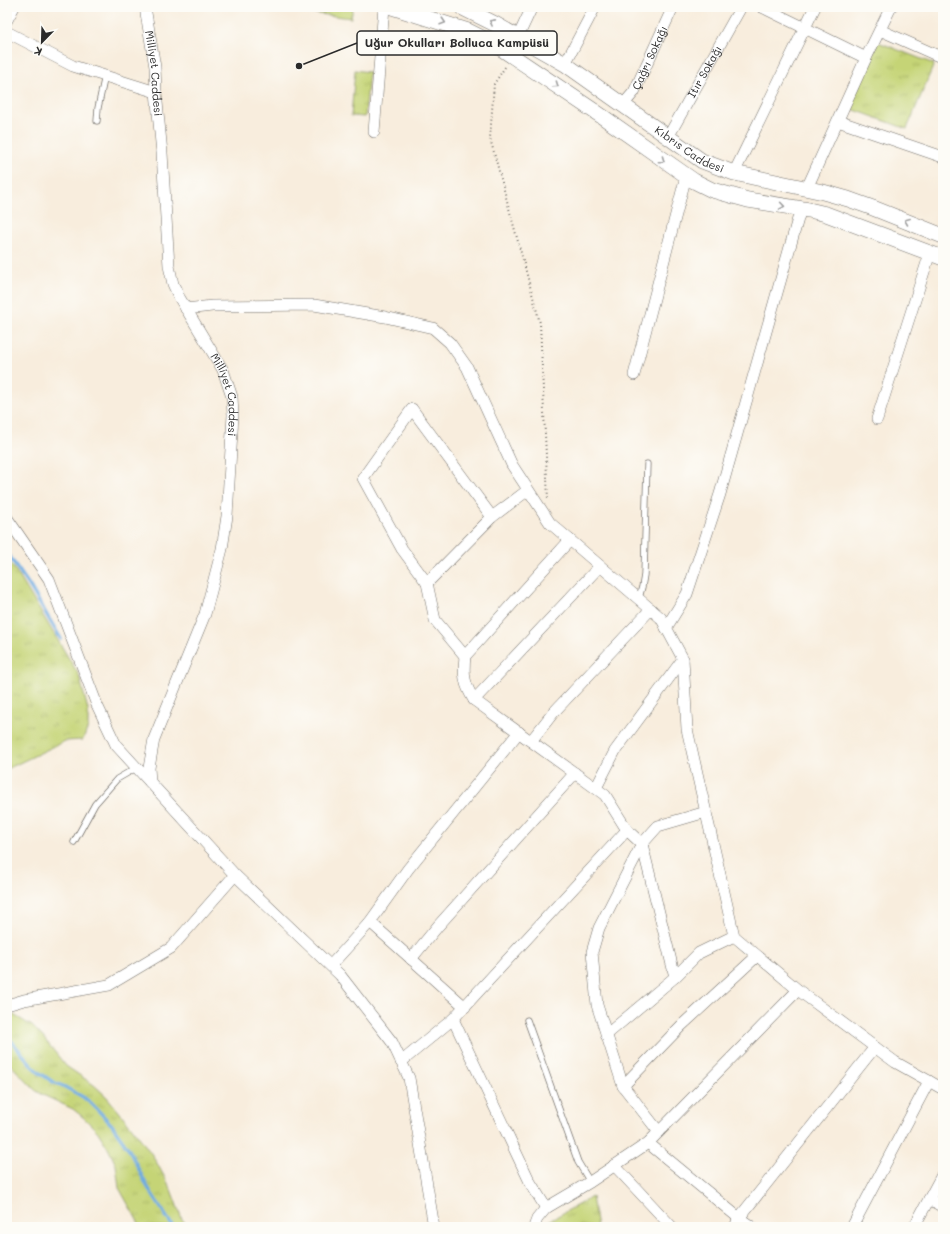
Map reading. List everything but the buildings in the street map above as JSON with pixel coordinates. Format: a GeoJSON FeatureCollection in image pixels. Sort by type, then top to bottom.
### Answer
{"type":"FeatureCollection","features":[{"type":"Feature","properties":{"kind":"main road"},"geometry":{"type":"LineString","coordinates":[[392,7],[468,31],[496,45],[694,182],[712,190],[748,200],[801,208],[826,214],[936,255]]}},
{"type":"Feature","properties":{"kind":"main road","name":"Kıbrıs Caddesi"},"geometry":{"type":"LineString","coordinates":[[461,7],[565,64],[622,106],[702,161],[734,173],[807,188],[848,199],[943,236]]}},
{"type":"Feature","properties":{"kind":"street"},"geometry":{"type":"LineString","coordinates":[[7,20],[14,7]]}},
{"type":"Feature","properties":{"kind":"street","name":"Milliyet Caddesi"},"geometry":{"type":"LineString","coordinates":[[145,7],[155,67],[162,153],[168,266],[173,284],[179,297],[195,326],[223,370],[232,396],[233,415],[227,516],[222,549],[205,614],[154,739],[149,768],[150,782]]}},
{"type":"Feature","properties":{"kind":"street"},"geometry":{"type":"LineString","coordinates":[[374,132],[384,7]]}},
{"type":"Feature","properties":{"kind":"street"},"geometry":{"type":"LineString","coordinates":[[518,37],[532,7]]}},
{"type":"Feature","properties":{"kind":"street"},"geometry":{"type":"LineString","coordinates":[[565,64],[595,7]]}},
{"type":"Feature","properties":{"kind":"street","name":"Çağrı Sokağı"},"geometry":{"type":"LineString","coordinates":[[622,106],[634,92],[673,7]]}},
{"type":"Feature","properties":{"kind":"street","name":"Itır Sokağı"},"geometry":{"type":"LineString","coordinates":[[668,137],[741,7]]}},
{"type":"Feature","properties":{"kind":"street"},"geometry":{"type":"LineString","coordinates":[[762,7],[866,58]]}},
{"type":"Feature","properties":{"kind":"street"},"geometry":{"type":"LineString","coordinates":[[734,173],[815,7]]}},
{"type":"Feature","properties":{"kind":"street"},"geometry":{"type":"LineString","coordinates":[[807,188],[866,58],[891,7]]}},
{"type":"Feature","properties":{"kind":"street"},"geometry":{"type":"LineString","coordinates":[[880,30],[943,58]]}},
{"type":"Feature","properties":{"kind":"street"},"geometry":{"type":"LineString","coordinates":[[7,32],[73,66],[156,92]]}},
{"type":"Feature","properties":{"kind":"street"},"geometry":{"type":"LineString","coordinates":[[838,121],[943,157]]}},
{"type":"Feature","properties":{"kind":"street"},"geometry":{"type":"LineString","coordinates":[[634,374],[686,176]]}},
{"type":"Feature","properties":{"kind":"street"},"geometry":{"type":"LineString","coordinates":[[666,628],[687,594],[720,494],[801,208]]}},
{"type":"Feature","properties":{"kind":"street"},"geometry":{"type":"LineString","coordinates":[[877,420],[936,255]]}},
{"type":"Feature","properties":{"kind":"street"},"geometry":{"type":"LineString","coordinates":[[186,309],[212,306],[314,305],[385,317],[433,328],[450,343],[467,367],[512,465],[550,523],[661,618],[683,659],[687,729],[734,936],[798,990],[895,1062],[943,1089]]}},
{"type":"Feature","properties":{"kind":"street"},"geometry":{"type":"LineString","coordinates":[[465,656],[435,620],[427,583],[402,549],[363,478],[412,409],[492,517]]}},
{"type":"Feature","properties":{"kind":"street"},"geometry":{"type":"LineString","coordinates":[[427,583],[492,517],[528,490]]}},
{"type":"Feature","properties":{"kind":"street"},"geometry":{"type":"LineString","coordinates":[[7,518],[49,579],[97,705],[116,745],[235,875],[340,974],[392,1042],[409,1078],[434,1227]]}},
{"type":"Feature","properties":{"kind":"street"},"geometry":{"type":"LineString","coordinates":[[570,540],[465,656],[464,669],[466,688],[474,700],[605,794],[628,830],[642,844],[676,977]]}},
{"type":"Feature","properties":{"kind":"street"},"geometry":{"type":"LineString","coordinates":[[474,700],[600,566]]}},
{"type":"Feature","properties":{"kind":"street"},"geometry":{"type":"LineString","coordinates":[[531,741],[553,713],[651,609]]}},
{"type":"Feature","properties":{"kind":"street"},"geometry":{"type":"LineString","coordinates":[[596,788],[615,751],[683,659]]}},
{"type":"Feature","properties":{"kind":"street"},"geometry":{"type":"LineString","coordinates":[[331,965],[370,922],[408,869],[519,732]]}},
{"type":"Feature","properties":{"kind":"street"},"geometry":{"type":"LineString","coordinates":[[411,959],[438,926],[575,773]]}},
{"type":"Feature","properties":{"kind":"street"},"geometry":{"type":"LineString","coordinates":[[659,1132],[623,1086],[597,1005],[592,952],[599,928],[642,844],[658,826],[706,812]]}},
{"type":"Feature","properties":{"kind":"street"},"geometry":{"type":"LineString","coordinates":[[401,1062],[453,1019],[465,1007],[628,830]]}},
{"type":"Feature","properties":{"kind":"street"},"geometry":{"type":"LineString","coordinates":[[7,1004],[109,985],[171,948],[235,875]]}},
{"type":"Feature","properties":{"kind":"street"},"geometry":{"type":"LineString","coordinates":[[370,922],[465,1007]]}},
{"type":"Feature","properties":{"kind":"street"},"geometry":{"type":"LineString","coordinates":[[606,1035],[676,977],[699,954],[734,936]]}},
{"type":"Feature","properties":{"kind":"street"},"geometry":{"type":"LineString","coordinates":[[623,1086],[681,1026],[757,956]]}},
{"type":"Feature","properties":{"kind":"street"},"geometry":{"type":"LineString","coordinates":[[534,1227],[537,1219],[546,1208],[590,1182],[648,1143],[798,990]]}},
{"type":"Feature","properties":{"kind":"street"},"geometry":{"type":"LineString","coordinates":[[453,1019],[530,1182],[546,1208]]}},
{"type":"Feature","properties":{"kind":"street"},"geometry":{"type":"LineString","coordinates":[[737,1223],[875,1047]]}},
{"type":"Feature","properties":{"kind":"street"},"geometry":{"type":"LineString","coordinates":[[852,1227],[929,1082]]}},
{"type":"Feature","properties":{"kind":"street"},"geometry":{"type":"LineString","coordinates":[[648,1143],[737,1223],[752,1227]]}},
{"type":"Feature","properties":{"kind":"street"},"geometry":{"type":"LineString","coordinates":[[614,1165],[672,1227]]}},
{"type":"Feature","properties":{"kind":"street"},"geometry":{"type":"LineString","coordinates":[[914,1227],[943,1173]]}},
{"type":"Feature","properties":{"kind":"street"},"geometry":{"type":"LineString","coordinates":[[929,1199],[943,1207]]}},
{"type":"Feature","properties":{"kind":"lane"},"geometry":{"type":"LineString","coordinates":[[97,121],[98,108],[105,75]]}},
{"type":"Feature","properties":{"kind":"lane"},"geometry":{"type":"LineString","coordinates":[[639,598],[644,575],[647,464]]}},
{"type":"Feature","properties":{"kind":"lane"},"geometry":{"type":"LineString","coordinates":[[74,842],[95,804],[117,779],[136,768]]}},
{"type":"Feature","properties":{"kind":"lane"},"geometry":{"type":"LineString","coordinates":[[527,1020],[578,1162],[590,1182]]}},
{"type":"Feature","properties":{"kind":"path"},"geometry":{"type":"LineString","coordinates":[[513,56],[494,84],[490,138],[540,323],[548,500]]}},
{"type":"Feature","properties":{"kind":"green space"},"geometry":{"type":"Polygon","coordinates":[[[305,7],[353,8],[351,18],[304,12],[305,7]]]}},
{"type":"Feature","properties":{"kind":"green space"},"geometry":{"type":"Polygon","coordinates":[[[878,42],[934,64],[907,129],[849,108],[878,42]]]}},
{"type":"Feature","properties":{"kind":"green space"},"geometry":{"type":"Polygon","coordinates":[[[355,70],[369,72],[365,117],[351,116],[355,70]]]}},
{"type":"Feature","properties":{"kind":"green space"},"geometry":{"type":"Polygon","coordinates":[[[7,559],[16,571],[79,675],[88,710],[88,727],[83,740],[65,741],[7,769],[7,559]]]}},
{"type":"Feature","properties":{"kind":"green space"},"geometry":{"type":"Polygon","coordinates":[[[7,1011],[32,1026],[66,1066],[94,1085],[107,1097],[153,1156],[170,1187],[182,1219],[188,1227],[141,1227],[119,1188],[116,1165],[98,1132],[73,1109],[35,1090],[7,1061],[7,1011]]]}},
{"type":"Feature","properties":{"kind":"green space"},"geometry":{"type":"Polygon","coordinates":[[[592,1197],[597,1227],[545,1227],[545,1223],[592,1197]]]}},
{"type":"Feature","properties":{"kind":"waterway"},"geometry":{"type":"LineString","coordinates":[[7,553],[29,585],[61,639]]}},
{"type":"Feature","properties":{"kind":"waterway"},"geometry":{"type":"LineString","coordinates":[[7,1036],[37,1071],[53,1082],[83,1097],[92,1104],[112,1125],[128,1148],[147,1186],[173,1227]]}},
{"type":"Feature","properties":{"kind":"place","name":"Uğur Okulları Bolluca Kampüsü"},"geometry":{"type":"Point","coordinates":[299,66]}}]}
